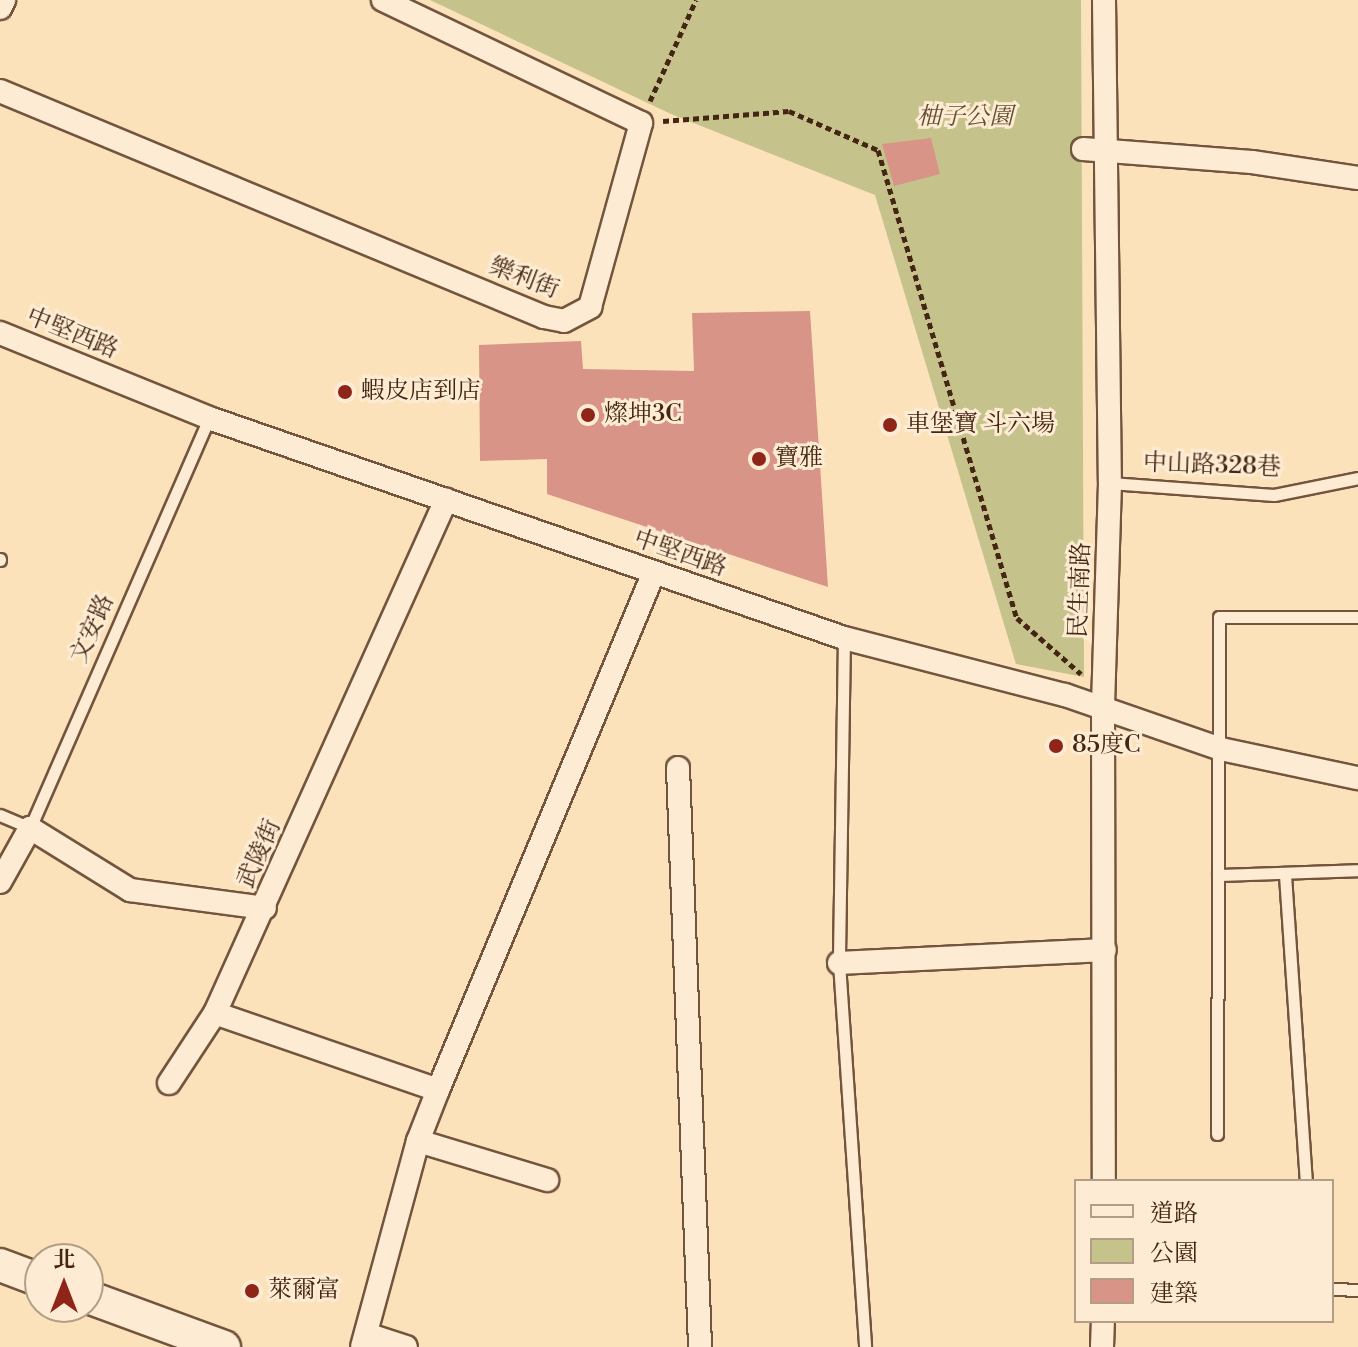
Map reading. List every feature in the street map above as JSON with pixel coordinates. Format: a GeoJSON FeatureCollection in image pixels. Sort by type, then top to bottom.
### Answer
{"type":"FeatureCollection","features":[{"type":"Feature","properties":{"kind":"main road"},"geometry":{"type":"LineString","coordinates":[[0,1265],[24,1274]]}},
{"type":"Feature","properties":{"kind":"main road"},"geometry":{"type":"LineString","coordinates":[[104,1303],[224,1347]]}},
{"type":"Feature","properties":{"kind":"street"},"geometry":{"type":"LineString","coordinates":[[0,8],[4,0]]}},
{"type":"Feature","properties":{"kind":"street","name":"民生南路"},"geometry":{"type":"LineString","coordinates":[[1104,0],[1094,150],[1110,483],[1103,710],[1104,1179]]}},
{"type":"Feature","properties":{"kind":"street"},"geometry":{"type":"LineString","coordinates":[[394,2],[641,123]]}},
{"type":"Feature","properties":{"kind":"street","name":"樂利街"},"geometry":{"type":"LineString","coordinates":[[0,91],[502,301],[564,321],[590,307],[641,123]]}},
{"type":"Feature","properties":{"kind":"street"},"geometry":{"type":"LineString","coordinates":[[1094,150],[1252,162],[1358,178]]}},
{"type":"Feature","properties":{"kind":"street","name":"中堅西路"},"geometry":{"type":"LineString","coordinates":[[0,333],[209,418],[844,638],[1103,710],[1221,749],[1358,778]]}},
{"type":"Feature","properties":{"kind":"street","name":"武陵街"},"geometry":{"type":"LineString","coordinates":[[169,1083],[215,1013],[265,908],[446,500]]}},
{"type":"Feature","properties":{"kind":"street"},"geometry":{"type":"LineString","coordinates":[[406,1347],[364,1341],[418,1141],[654,572]]}},
{"type":"Feature","properties":{"kind":"street"},"geometry":{"type":"LineString","coordinates":[[678,768],[700,1347]]}},
{"type":"Feature","properties":{"kind":"street"},"geometry":{"type":"LineString","coordinates":[[0,882],[30,828],[130,890],[265,908]]}},
{"type":"Feature","properties":{"kind":"street"},"geometry":{"type":"LineString","coordinates":[[839,963],[1105,950]]}},
{"type":"Feature","properties":{"kind":"street"},"geometry":{"type":"LineString","coordinates":[[215,1013],[438,1090]]}},
{"type":"Feature","properties":{"kind":"street"},"geometry":{"type":"LineString","coordinates":[[418,1141],[547,1180]]}},
{"type":"Feature","properties":{"kind":"street"},"geometry":{"type":"LineString","coordinates":[[1102,1347],[1103,1323]]}},
{"type":"Feature","properties":{"kind":"lane","name":"文安路"},"geometry":{"type":"LineString","coordinates":[[30,828],[209,418]]}},
{"type":"Feature","properties":{"kind":"lane","name":"中山路328巷"},"geometry":{"type":"LineString","coordinates":[[1110,483],[1274,495],[1358,478]]}},
{"type":"Feature","properties":{"kind":"lane"},"geometry":{"type":"LineString","coordinates":[[1217,1134],[1221,749],[1219,617],[1358,617]]}},
{"type":"Feature","properties":{"kind":"lane"},"geometry":{"type":"LineString","coordinates":[[844,638],[839,963],[865,1347]]}},
{"type":"Feature","properties":{"kind":"lane"},"geometry":{"type":"LineString","coordinates":[[0,815],[30,828]]}},
{"type":"Feature","properties":{"kind":"lane"},"geometry":{"type":"LineString","coordinates":[[1218,875],[1358,870]]}},
{"type":"Feature","properties":{"kind":"lane"},"geometry":{"type":"LineString","coordinates":[[1285,875],[1306,1179]]}},
{"type":"Feature","properties":{"kind":"lane"},"geometry":{"type":"LineString","coordinates":[[1334,1289],[1358,1290]]}},
{"type":"Feature","properties":{"kind":"path"},"geometry":{"type":"LineString","coordinates":[[696,0],[641,123],[789,111],[878,150],[1017,618],[1084,677],[1084,661]]}},
{"type":"Feature","properties":{"kind":"green space","name":"柚子公園"},"geometry":{"type":"Polygon","coordinates":[[[430,0],[1081,0],[1084,677],[1016,664],[875,195],[671,114],[430,0]]]}},
{"type":"Feature","properties":{"kind":"building"},"geometry":{"type":"Polygon","coordinates":[[[931,138],[940,174],[894,186],[882,144],[931,138]]]}},
{"type":"Feature","properties":{"kind":"building"},"geometry":{"type":"Polygon","coordinates":[[[810,311],[828,587],[547,494],[547,459],[480,461],[479,345],[581,341],[583,369],[694,371],[692,313],[810,311]]]}},
{"type":"Feature","properties":{"kind":"place","name":"蝦皮店到店"},"geometry":{"type":"Point","coordinates":[345,392]}},
{"type":"Feature","properties":{"kind":"place","name":"燦坤3C"},"geometry":{"type":"Point","coordinates":[588,415]}},
{"type":"Feature","properties":{"kind":"place","name":"車堡寶 斗六場"},"geometry":{"type":"Point","coordinates":[890,425]}},
{"type":"Feature","properties":{"kind":"place","name":"寶雅"},"geometry":{"type":"Point","coordinates":[759,459]}},
{"type":"Feature","properties":{"kind":"place","name":"85度C"},"geometry":{"type":"Point","coordinates":[1056,746]}},
{"type":"Feature","properties":{"kind":"place","name":"萊爾富"},"geometry":{"type":"Point","coordinates":[252,1291]}}]}
